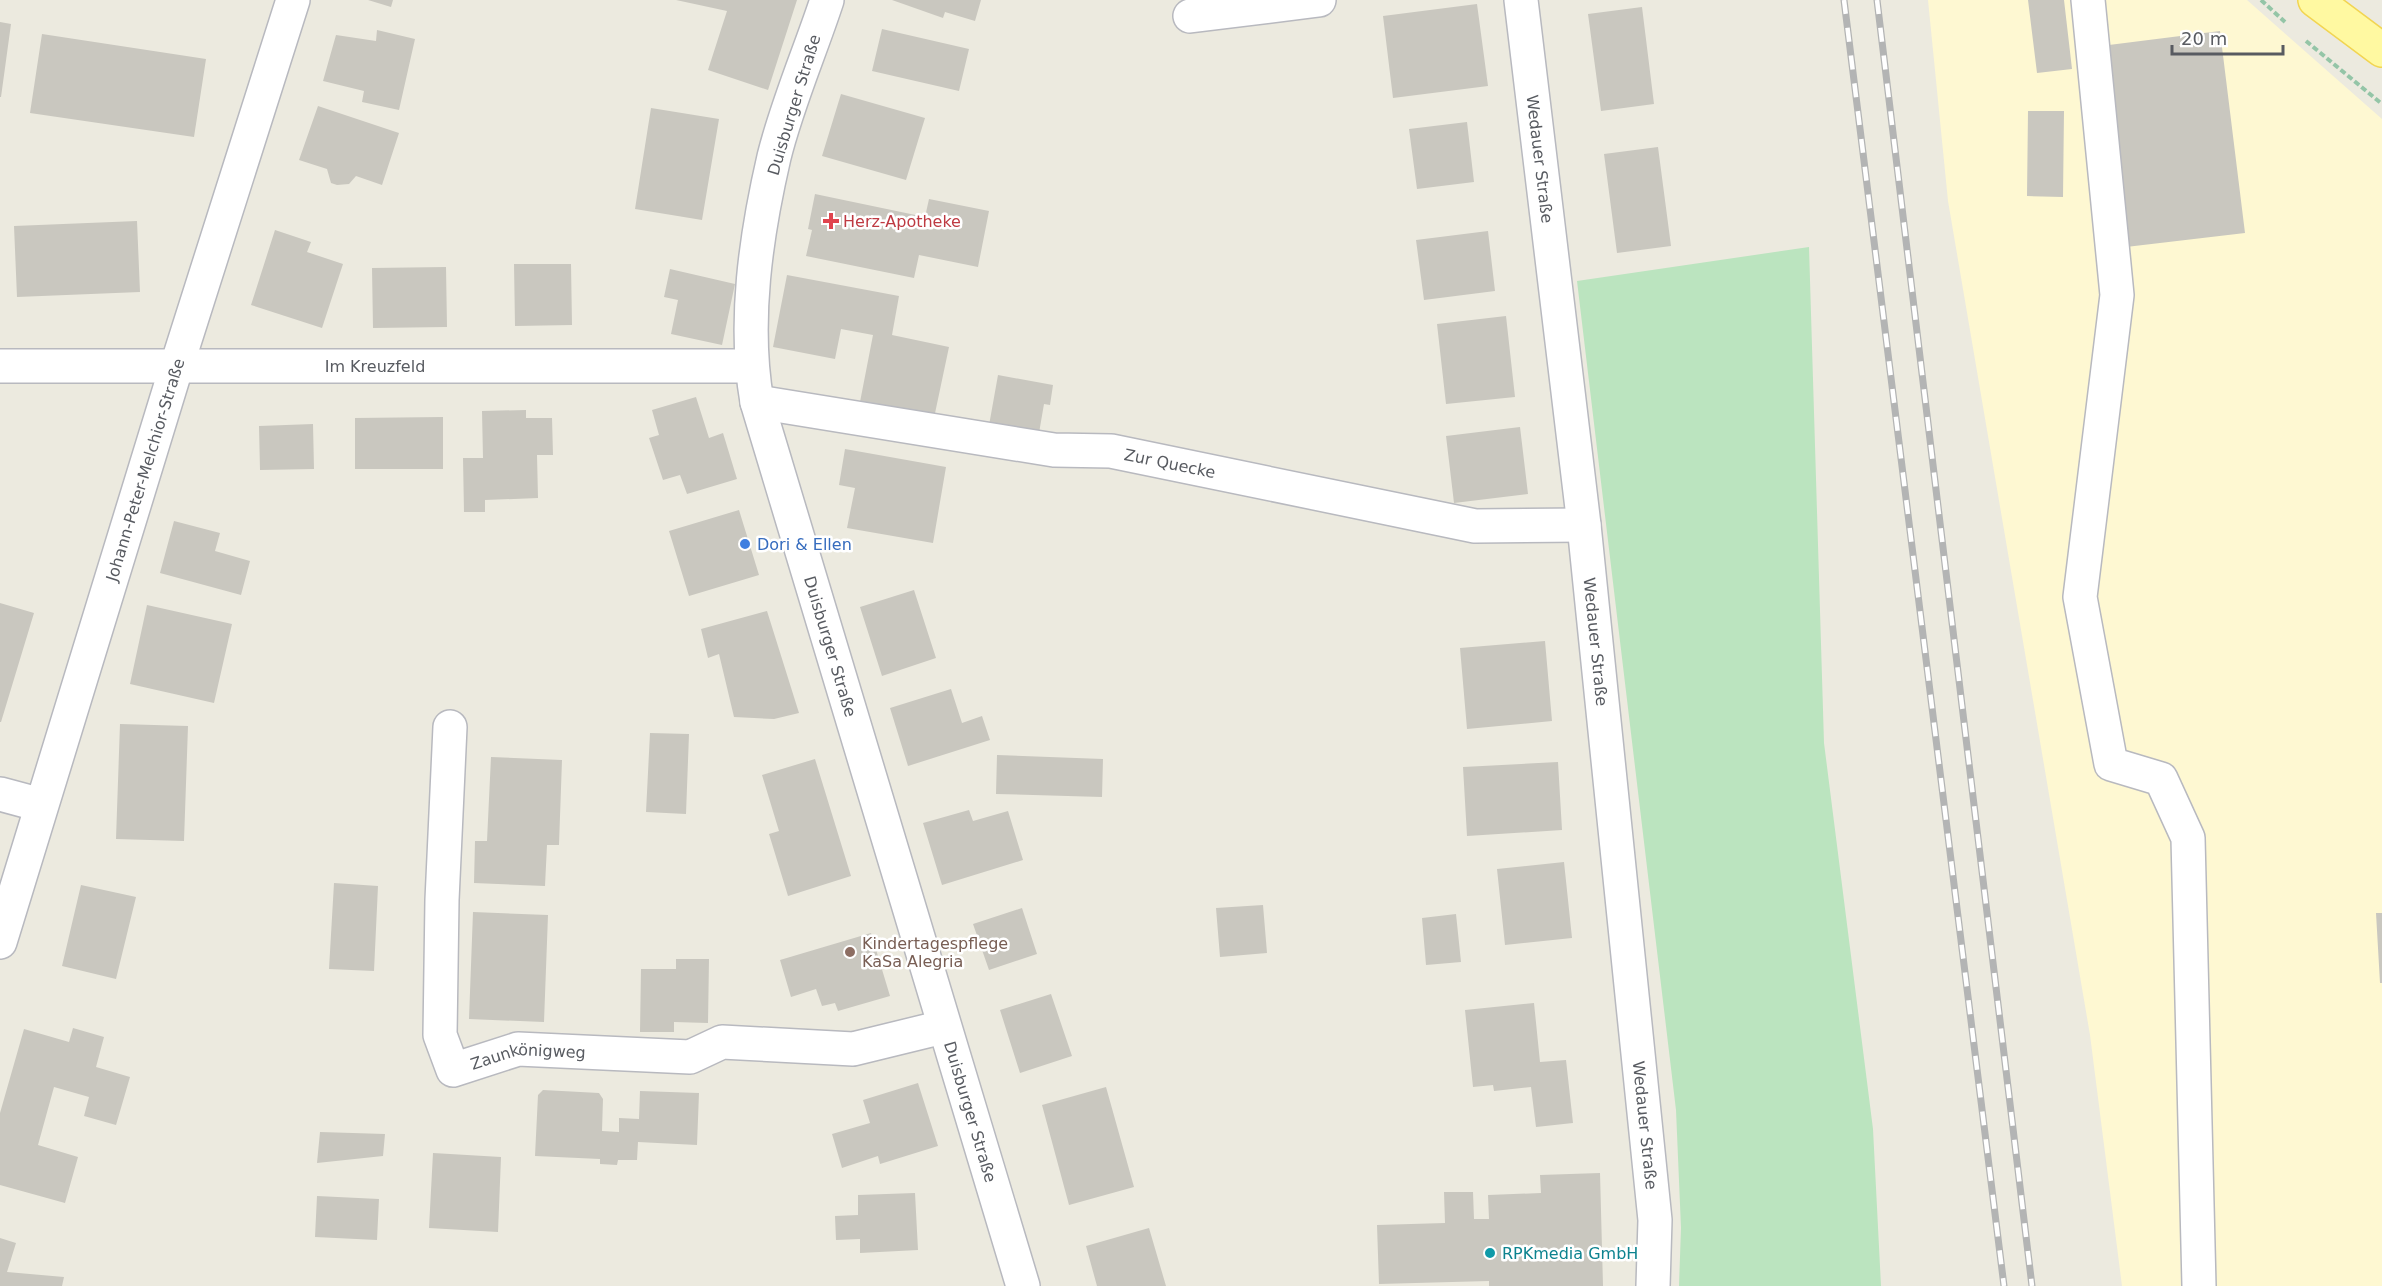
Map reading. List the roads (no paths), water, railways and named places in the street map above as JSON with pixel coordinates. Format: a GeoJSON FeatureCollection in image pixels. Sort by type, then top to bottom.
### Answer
{"type":"FeatureCollection","features":[{"type":"Feature","properties":{"kind":"main road"},"geometry":{"type":"LineString","coordinates":[[2315,0],[2382,50]]}},
{"type":"Feature","properties":{"kind":"street","name":"Johann-Peter-Melchior-Straße"},"geometry":{"type":"LineString","coordinates":[[0,942],[40,805],[293,0]]}},
{"type":"Feature","properties":{"kind":"street","name":"Duisburger Straße"},"geometry":{"type":"LineString","coordinates":[[827,0],[775,155],[756,255],[750,366],[757,402],[943,1027],[1023,1286]]}},
{"type":"Feature","properties":{"kind":"street"},"geometry":{"type":"LineString","coordinates":[[1190,16],[1319,0]]}},
{"type":"Feature","properties":{"kind":"street","name":"Wedauer Straße"},"geometry":{"type":"LineString","coordinates":[[1521,0],[1584,525],[1655,1220],[1653,1286]]}},
{"type":"Feature","properties":{"kind":"street"},"geometry":{"type":"LineString","coordinates":[[2088,0],[2117,295],[2080,597],[2111,764],[2161,779],[2188,838],[2199,1286]]}},
{"type":"Feature","properties":{"kind":"street","name":"Im Kreuzfeld"},"geometry":{"type":"LineString","coordinates":[[0,366],[750,366]]}},
{"type":"Feature","properties":{"kind":"street","name":"Zur Quecke"},"geometry":{"type":"LineString","coordinates":[[757,402],[1054,450],[1111,451],[1475,526],[1584,525]]}},
{"type":"Feature","properties":{"kind":"street","name":"Zaunkönigweg"},"geometry":{"type":"LineString","coordinates":[[450,727],[442,900],[440,1035],[453,1070],[518,1049],[690,1057],[722,1042],[853,1049],[943,1027]]}},
{"type":"Feature","properties":{"kind":"street"},"geometry":{"type":"LineString","coordinates":[[0,794],[40,805]]}},
{"type":"Feature","properties":{"kind":"railway"},"geometry":{"type":"LineString","coordinates":[[1844,0],[2004,1286]]}},
{"type":"Feature","properties":{"kind":"railway"},"geometry":{"type":"LineString","coordinates":[[1877,0],[2032,1286]]}},
{"type":"Feature","properties":{"kind":"place","name":"Herz-Apotheke"},"geometry":{"type":"Point","coordinates":[831,221]}},
{"type":"Feature","properties":{"kind":"place","name":"Dori & Ellen"},"geometry":{"type":"Point","coordinates":[745,544]}},
{"type":"Feature","properties":{"kind":"place","name":"Kindertagespflege KaSa Alegria"},"geometry":{"type":"Point","coordinates":[850,952]}},
{"type":"Feature","properties":{"kind":"place","name":"RPKmedia GmbH"},"geometry":{"type":"Point","coordinates":[1490,1253]}}]}
